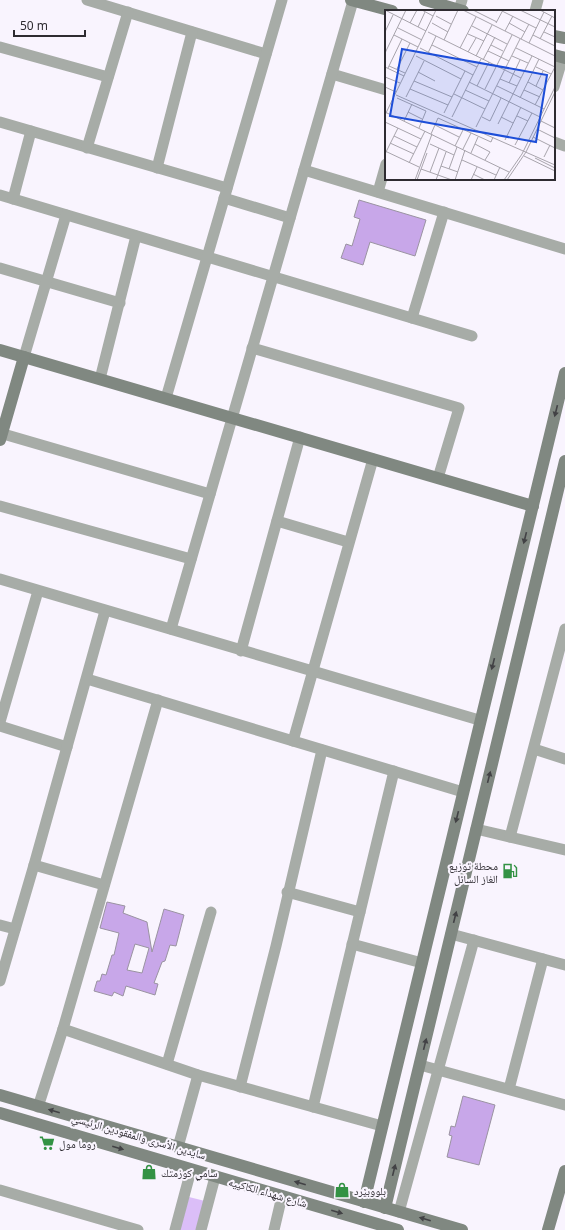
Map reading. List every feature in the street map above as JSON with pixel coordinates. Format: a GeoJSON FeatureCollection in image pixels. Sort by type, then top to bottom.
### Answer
{"type":"FeatureCollection","features":[{"type":"Feature","properties":{"kind":"main road"},"geometry":{"type":"LineString","coordinates":[[352,0],[388,10]]}},
{"type":"Feature","properties":{"kind":"main road"},"geometry":{"type":"LineString","coordinates":[[425,0],[461,7]]}},
{"type":"Feature","properties":{"kind":"main road"},"geometry":{"type":"LineString","coordinates":[[555,36],[565,38]]}},
{"type":"Feature","properties":{"kind":"main road"},"geometry":{"type":"LineString","coordinates":[[0,350],[533,506]]}},
{"type":"Feature","properties":{"kind":"main road"},"geometry":{"type":"LineString","coordinates":[[1,436],[24,357]]}},
{"type":"Feature","properties":{"kind":"main road"},"geometry":{"type":"LineString","coordinates":[[364,1202],[479,720],[565,373]]}},
{"type":"Feature","properties":{"kind":"main road"},"geometry":{"type":"LineString","coordinates":[[385,1208],[565,461]]}},
{"type":"Feature","properties":{"kind":"main road"},"geometry":{"type":"LineString","coordinates":[[518,567],[538,573]]}},
{"type":"Feature","properties":{"kind":"main road","name":"سايدين الأسرى والمفقودين الرئيسي"},"geometry":{"type":"LineString","coordinates":[[0,1095],[462,1230]]}},
{"type":"Feature","properties":{"kind":"main road","name":"شارع شهداء الكاكييه"},"geometry":{"type":"LineString","coordinates":[[0,1113],[282,1196],[359,1225],[398,1230]]}},
{"type":"Feature","properties":{"kind":"main road"},"geometry":{"type":"LineString","coordinates":[[548,1230],[565,1171]]}},
{"type":"Feature","properties":{"kind":"street"},"geometry":{"type":"LineString","coordinates":[[87,0],[266,54]]}},
{"type":"Feature","properties":{"kind":"street"},"geometry":{"type":"LineString","coordinates":[[166,398],[282,0]]}},
{"type":"Feature","properties":{"kind":"street"},"geometry":{"type":"LineString","coordinates":[[171,629],[332,74],[352,0]]}},
{"type":"Feature","properties":{"kind":"street"},"geometry":{"type":"LineString","coordinates":[[535,10],[538,0]]}},
{"type":"Feature","properties":{"kind":"street"},"geometry":{"type":"LineString","coordinates":[[88,148],[128,12]]}},
{"type":"Feature","properties":{"kind":"street"},"geometry":{"type":"LineString","coordinates":[[157,168],[192,32]]}},
{"type":"Feature","properties":{"kind":"street"},"geometry":{"type":"LineString","coordinates":[[0,47],[108,77]]}},
{"type":"Feature","properties":{"kind":"street"},"geometry":{"type":"LineString","coordinates":[[555,83],[561,57]]}},
{"type":"Feature","properties":{"kind":"street"},"geometry":{"type":"LineString","coordinates":[[332,74],[385,90]]}},
{"type":"Feature","properties":{"kind":"street"},"geometry":{"type":"LineString","coordinates":[[0,122],[157,168],[290,218]]}},
{"type":"Feature","properties":{"kind":"street"},"geometry":{"type":"LineString","coordinates":[[13,199],[31,131]]}},
{"type":"Feature","properties":{"kind":"street"},"geometry":{"type":"LineString","coordinates":[[555,142],[565,146]]}},
{"type":"Feature","properties":{"kind":"street"},"geometry":{"type":"LineString","coordinates":[[378,192],[385,168]]}},
{"type":"Feature","properties":{"kind":"street"},"geometry":{"type":"LineString","coordinates":[[304,170],[565,249]]}},
{"type":"Feature","properties":{"kind":"street"},"geometry":{"type":"LineString","coordinates":[[0,195],[472,336]]}},
{"type":"Feature","properties":{"kind":"street"},"geometry":{"type":"LineString","coordinates":[[412,318],[444,212]]}},
{"type":"Feature","properties":{"kind":"street"},"geometry":{"type":"LineString","coordinates":[[24,357],[66,215]]}},
{"type":"Feature","properties":{"kind":"street"},"geometry":{"type":"LineString","coordinates":[[100,379],[136,236]]}},
{"type":"Feature","properties":{"kind":"street"},"geometry":{"type":"LineString","coordinates":[[0,268],[120,303]]}},
{"type":"Feature","properties":{"kind":"street"},"geometry":{"type":"LineString","coordinates":[[252,348],[459,408],[438,478]]}},
{"type":"Feature","properties":{"kind":"street"},"geometry":{"type":"LineString","coordinates":[[1,436],[210,494]]}},
{"type":"Feature","properties":{"kind":"street"},"geometry":{"type":"LineString","coordinates":[[241,651],[300,438]]}},
{"type":"Feature","properties":{"kind":"street"},"geometry":{"type":"LineString","coordinates":[[293,741],[372,459]]}},
{"type":"Feature","properties":{"kind":"street"},"geometry":{"type":"LineString","coordinates":[[0,506],[191,559]]}},
{"type":"Feature","properties":{"kind":"street"},"geometry":{"type":"LineString","coordinates":[[277,521],[348,542]]}},
{"type":"Feature","properties":{"kind":"street"},"geometry":{"type":"LineString","coordinates":[[0,579],[479,720]]}},
{"type":"Feature","properties":{"kind":"street"},"geometry":{"type":"LineString","coordinates":[[0,722],[38,590]]}},
{"type":"Feature","properties":{"kind":"street"},"geometry":{"type":"LineString","coordinates":[[0,981],[87,679],[105,611]]}},
{"type":"Feature","properties":{"kind":"street"},"geometry":{"type":"LineString","coordinates":[[510,837],[565,629]]}},
{"type":"Feature","properties":{"kind":"street"},"geometry":{"type":"LineString","coordinates":[[87,679],[463,792]]}},
{"type":"Feature","properties":{"kind":"street"},"geometry":{"type":"LineString","coordinates":[[38,1106],[63,1029],[158,700]]}},
{"type":"Feature","properties":{"kind":"street"},"geometry":{"type":"LineString","coordinates":[[0,726],[67,747]]}},
{"type":"Feature","properties":{"kind":"street"},"geometry":{"type":"LineString","coordinates":[[534,749],[565,759]]}},
{"type":"Feature","properties":{"kind":"street"},"geometry":{"type":"LineString","coordinates":[[240,1087],[276,946],[322,750]]}},
{"type":"Feature","properties":{"kind":"street"},"geometry":{"type":"LineString","coordinates":[[313,1107],[394,771]]}},
{"type":"Feature","properties":{"kind":"street"},"geometry":{"type":"LineString","coordinates":[[476,829],[565,850]]}},
{"type":"Feature","properties":{"kind":"street"},"geometry":{"type":"LineString","coordinates":[[34,865],[104,886]]}},
{"type":"Feature","properties":{"kind":"street"},"geometry":{"type":"LineString","coordinates":[[288,892],[360,912]]}},
{"type":"Feature","properties":{"kind":"street"},"geometry":{"type":"LineString","coordinates":[[167,1064],[211,912]]}},
{"type":"Feature","properties":{"kind":"street"},"geometry":{"type":"LineString","coordinates":[[0,924],[15,929]]}},
{"type":"Feature","properties":{"kind":"street"},"geometry":{"type":"LineString","coordinates":[[451,934],[565,965]]}},
{"type":"Feature","properties":{"kind":"street"},"geometry":{"type":"LineString","coordinates":[[399,1212],[474,940]]}},
{"type":"Feature","properties":{"kind":"street"},"geometry":{"type":"LineString","coordinates":[[352,944],[422,963]]}},
{"type":"Feature","properties":{"kind":"street"},"geometry":{"type":"LineString","coordinates":[[509,1090],[543,960]]}},
{"type":"Feature","properties":{"kind":"street"},"geometry":{"type":"LineString","coordinates":[[63,1029],[198,1075],[382,1126]]}},
{"type":"Feature","properties":{"kind":"street"},"geometry":{"type":"LineString","coordinates":[[420,1065],[565,1105]]}},
{"type":"Feature","properties":{"kind":"street"},"geometry":{"type":"LineString","coordinates":[[178,1147],[198,1075]]}},
{"type":"Feature","properties":{"kind":"street"},"geometry":{"type":"LineString","coordinates":[[175,1230],[191,1170]]}},
{"type":"Feature","properties":{"kind":"street"},"geometry":{"type":"LineString","coordinates":[[201,1230],[216,1177]]}},
{"type":"Feature","properties":{"kind":"street"},"geometry":{"type":"LineString","coordinates":[[0,1190],[138,1230]]}},
{"type":"Feature","properties":{"kind":"street"},"geometry":{"type":"LineString","coordinates":[[274,1230],[282,1196]]}},
{"type":"Feature","properties":{"kind":"shaded area"},"geometry":{"type":"Polygon","coordinates":[[[189,1197],[205,1201],[198,1230],[180,1230],[189,1197]]]}},
{"type":"Feature","properties":{"kind":"building"},"geometry":{"type":"Polygon","coordinates":[[[359,200],[426,220],[415,256],[370,242],[363,265],[341,258],[346,244],[352,246],[360,219],[354,217],[359,200]]]}},
{"type":"Feature","properties":{"kind":"building"},"geometry":{"type":"Polygon","coordinates":[[[107,902],[125,906],[123,913],[147,922],[152,952],[164,909],[184,915],[176,946],[170,945],[165,961],[162,962],[154,983],[158,984],[155,995],[126,986],[123,996],[114,992],[112,996],[94,991],[97,981],[100,981],[102,974],[106,975],[112,955],[114,955],[119,933],[100,928],[107,902]],[[135,944],[127,970],[142,973],[149,948],[135,944]]]}},
{"type":"Feature","properties":{"kind":"building"},"geometry":{"type":"Polygon","coordinates":[[[463,1096],[495,1105],[479,1165],[447,1157],[452,1136],[449,1135],[451,1126],[455,1127],[463,1096]]]}},
{"type":"Feature","properties":{"kind":"place","name":"محطة توزيع الغاز السائل"},"geometry":{"type":"Point","coordinates":[510,871]}},
{"type":"Feature","properties":{"kind":"place","name":"روما مول"},"geometry":{"type":"Point","coordinates":[47,1143]}},
{"type":"Feature","properties":{"kind":"place","name":"سامي كوزمتك"},"geometry":{"type":"Point","coordinates":[149,1172]}},
{"type":"Feature","properties":{"kind":"place","name":"بلووبێرد"},"geometry":{"type":"Point","coordinates":[342,1190]}}]}
